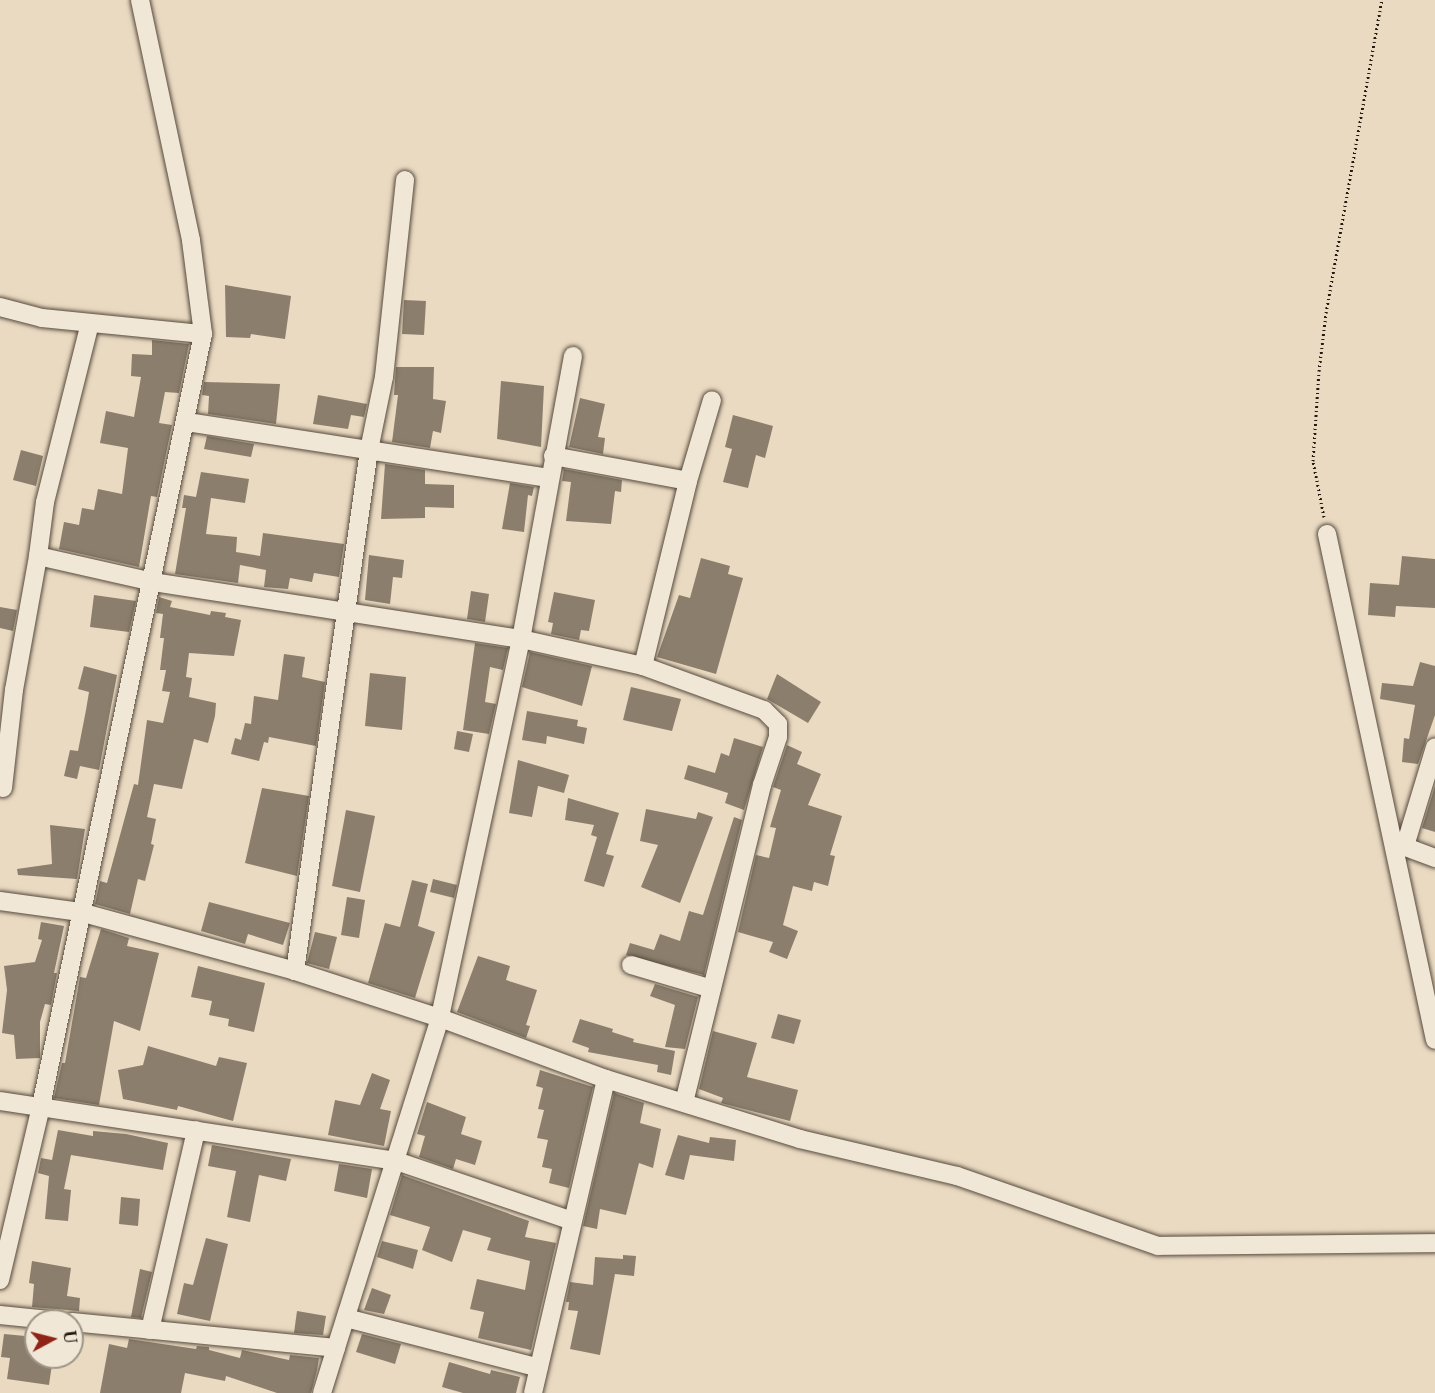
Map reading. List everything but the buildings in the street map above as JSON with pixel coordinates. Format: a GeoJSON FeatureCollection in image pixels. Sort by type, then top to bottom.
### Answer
{"type":"FeatureCollection","features":[{"type":"Feature","properties":{"kind":"street"},"geometry":{"type":"LineString","coordinates":[[0,1280],[41,1106],[80,912],[187,422],[203,334],[191,240],[140,0]]}},
{"type":"Feature","properties":{"kind":"street"},"geometry":{"type":"LineString","coordinates":[[295,971],[348,612],[369,450],[388,348],[405,180]]}},
{"type":"Feature","properties":{"kind":"street"},"geometry":{"type":"LineString","coordinates":[[0,307],[42,318],[203,334]]}},
{"type":"Feature","properties":{"kind":"street"},"geometry":{"type":"LineString","coordinates":[[3,788],[14,690],[38,556],[45,502],[90,323]]}},
{"type":"Feature","properties":{"kind":"street"},"geometry":{"type":"LineString","coordinates":[[322,1393],[440,1018],[521,639],[573,356]]}},
{"type":"Feature","properties":{"kind":"street"},"geometry":{"type":"LineString","coordinates":[[643,666],[688,481],[712,400]]}},
{"type":"Feature","properties":{"kind":"street"},"geometry":{"type":"LineString","coordinates":[[187,422],[549,478]]}},
{"type":"Feature","properties":{"kind":"street"},"geometry":{"type":"LineString","coordinates":[[553,456],[688,481]]}},
{"type":"Feature","properties":{"kind":"street"},"geometry":{"type":"LineString","coordinates":[[1327,534],[1399,844],[1431,1002],[1435,1040]]}},
{"type":"Feature","properties":{"kind":"street"},"geometry":{"type":"LineString","coordinates":[[38,556],[153,582],[521,639],[643,666],[764,710],[778,724],[778,737],[684,1102]]}},
{"type":"Feature","properties":{"kind":"street"},"geometry":{"type":"LineString","coordinates":[[1399,844],[1435,747]]}},
{"type":"Feature","properties":{"kind":"street"},"geometry":{"type":"LineString","coordinates":[[1399,844],[1435,858]]}},
{"type":"Feature","properties":{"kind":"street"},"geometry":{"type":"LineString","coordinates":[[0,901],[80,912],[295,971],[440,1018],[606,1079],[801,1138],[957,1176],[1158,1245],[1435,1243]]}},
{"type":"Feature","properties":{"kind":"street"},"geometry":{"type":"LineString","coordinates":[[631,965],[712,989]]}},
{"type":"Feature","properties":{"kind":"street"},"geometry":{"type":"LineString","coordinates":[[533,1393],[606,1079]]}},
{"type":"Feature","properties":{"kind":"street"},"geometry":{"type":"LineString","coordinates":[[0,1101],[396,1161],[572,1221]]}},
{"type":"Feature","properties":{"kind":"street"},"geometry":{"type":"LineString","coordinates":[[150,1330],[196,1130]]}},
{"type":"Feature","properties":{"kind":"street"},"geometry":{"type":"LineString","coordinates":[[0,1315],[24,1317]]}},
{"type":"Feature","properties":{"kind":"street"},"geometry":{"type":"LineString","coordinates":[[346,1318],[539,1368]]}},
{"type":"Feature","properties":{"kind":"street"},"geometry":{"type":"LineString","coordinates":[[84,1323],[336,1347]]}},
{"type":"Feature","properties":{"kind":"path"},"geometry":{"type":"LineString","coordinates":[[1327,534],[1313,461],[1315,410],[1326,313],[1382,0]]}}]}
